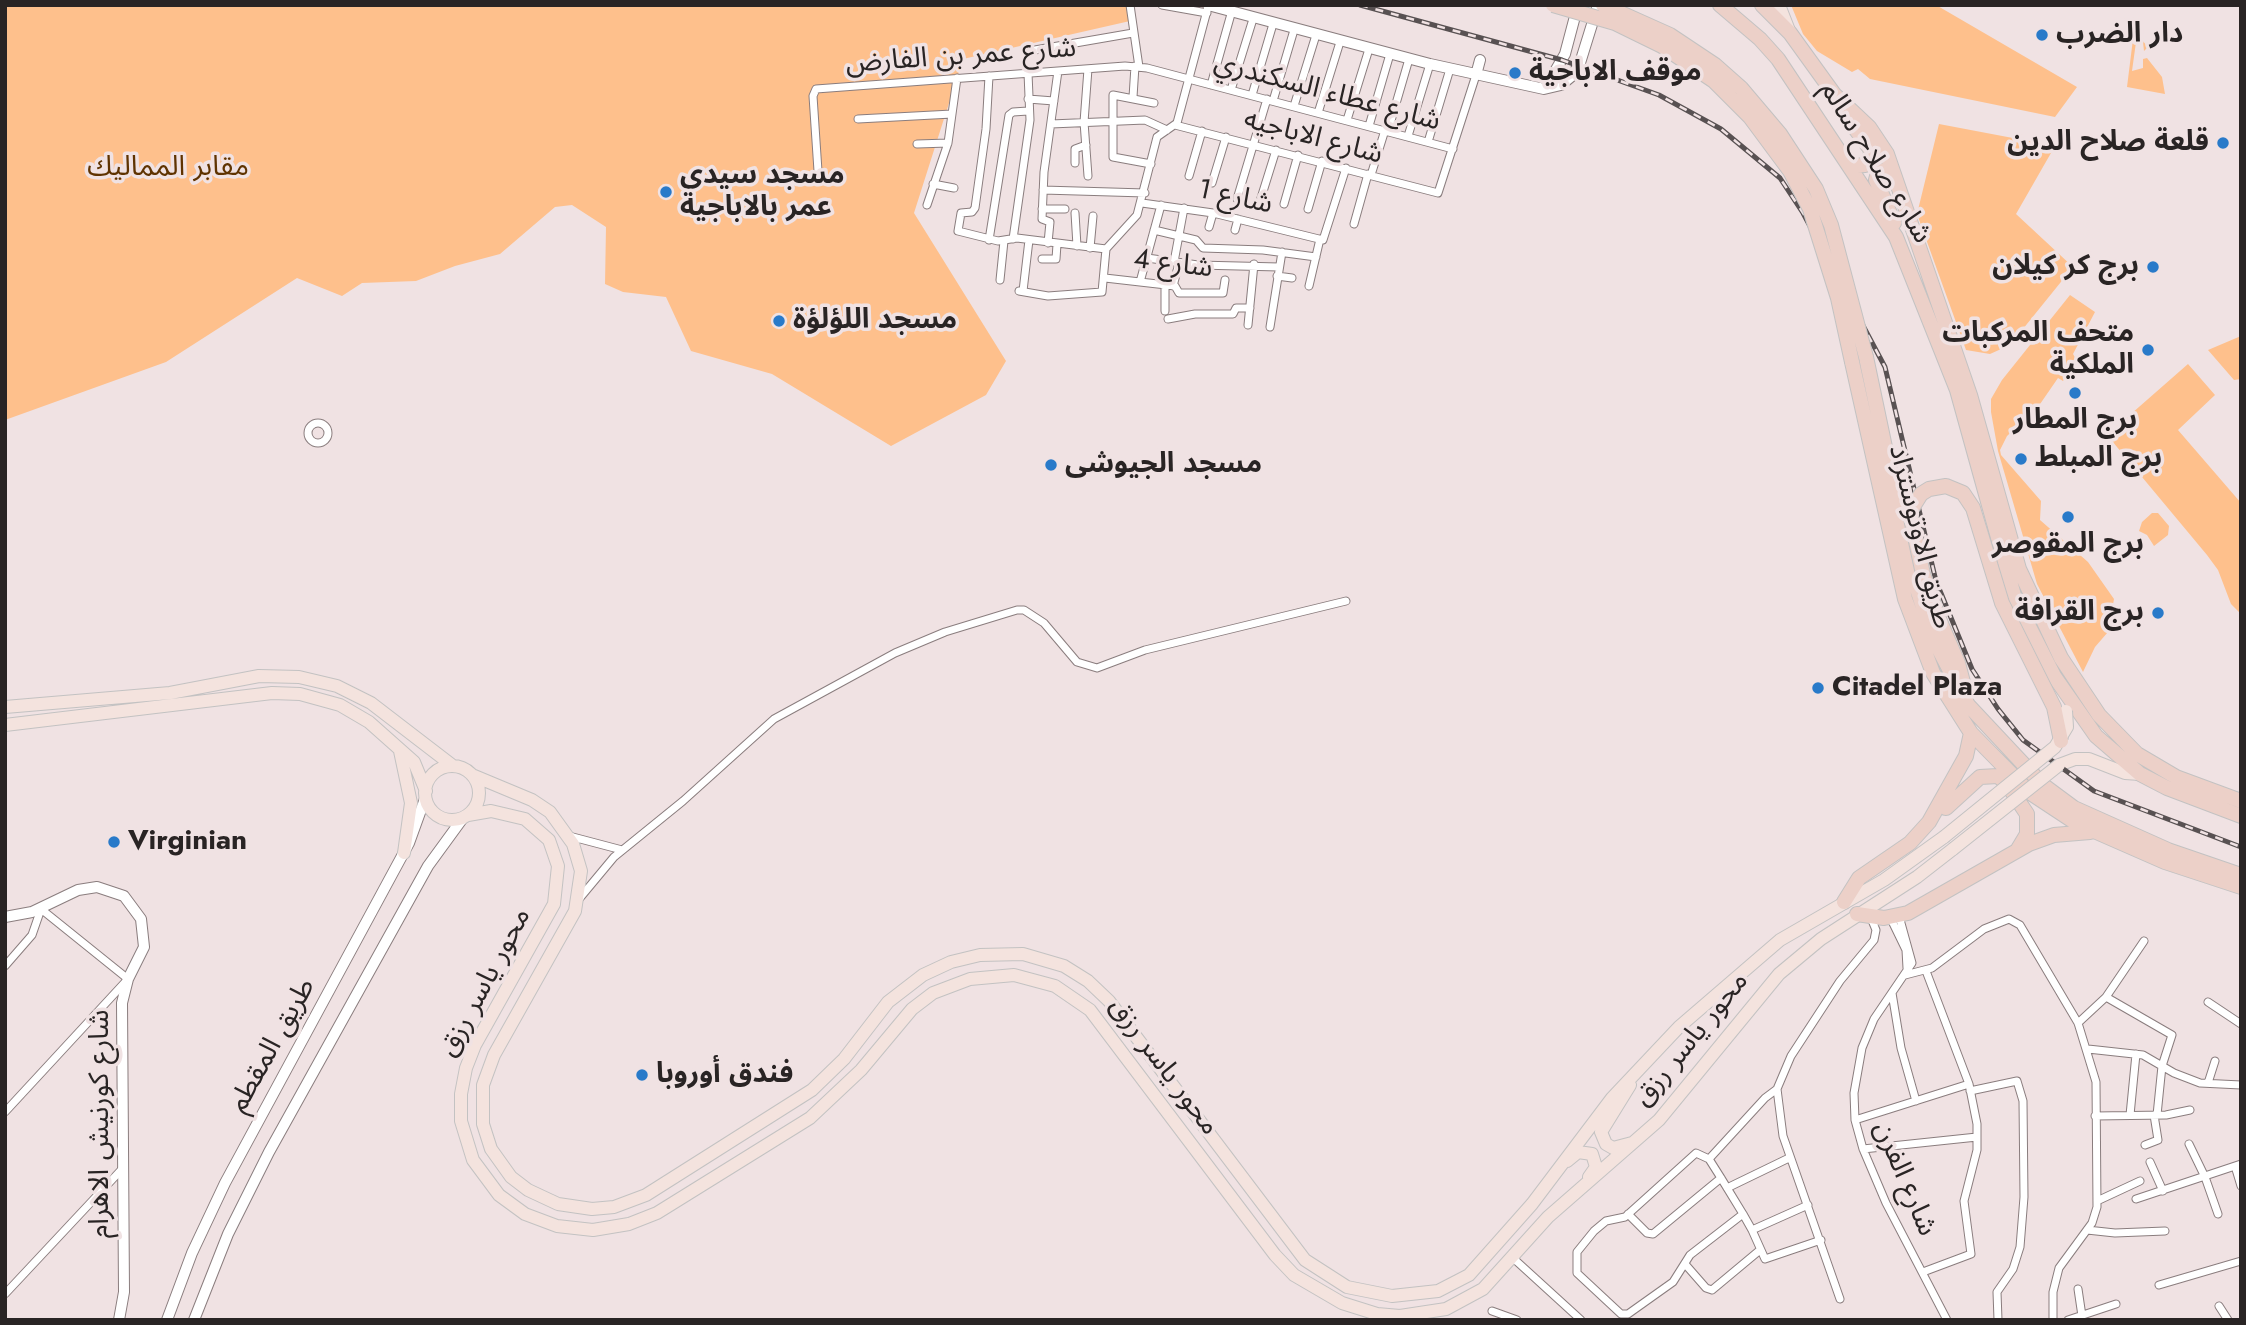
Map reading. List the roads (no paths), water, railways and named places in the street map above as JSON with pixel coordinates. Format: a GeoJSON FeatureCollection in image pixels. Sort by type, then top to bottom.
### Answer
{"type":"FeatureCollection","features":[{"type":"Feature","properties":{"kind":"highway"},"geometry":{"type":"LineString","coordinates":[[1553,5],[1615,23],[1661,46],[1714,81],[1750,117],[1790,171],[1810,209],[1859,360]]}},
{"type":"Feature","properties":{"kind":"highway"},"geometry":{"type":"LineString","coordinates":[[1604,5],[1670,35],[1707,60],[1741,88],[1780,134],[1816,189],[1831,225],[1859,360]]}},
{"type":"Feature","properties":{"kind":"highway","name":"شارع صلاح سالم"},"geometry":{"type":"LineString","coordinates":[[1720,5],[1760,39],[1795,82],[1896,237],[1957,390],[2015,599],[2054,676],[2096,736],[2140,774],[2167,788],[2241,816]]}},
{"type":"Feature","properties":{"kind":"highway"},"geometry":{"type":"LineString","coordinates":[[1762,5],[1790,33]]}},
{"type":"Feature","properties":{"kind":"highway","name":"شارع صلاح سالم"},"geometry":{"type":"LineString","coordinates":[[1790,33],[1834,94],[1869,127],[1886,154],[1970,395],[2019,569],[2060,658],[2111,729],[2137,754],[2162,771],[2241,801]]}},
{"type":"Feature","properties":{"kind":"highway"},"geometry":{"type":"LineString","coordinates":[[1834,94],[1843,114],[1871,150],[1870,161],[1865,165],[1850,166]]}},
{"type":"Feature","properties":{"kind":"highway"},"geometry":{"type":"LineString","coordinates":[[1891,167],[1878,173],[1876,180],[1891,216],[1896,237]]}},
{"type":"Feature","properties":{"kind":"highway","name":"طريق الاوتوستراد"},"geometry":{"type":"LineString","coordinates":[[1859,360],[1911,571],[1934,640],[1968,705],[2043,785],[2074,808],[2168,850],[2241,875]]}},
{"type":"Feature","properties":{"kind":"highway","name":"طريق الاوتوستراد"},"geometry":{"type":"LineString","coordinates":[[1859,360],[1905,599],[1933,673],[1971,733],[2038,799],[2095,832],[2165,862],[2241,887]]}},
{"type":"Feature","properties":{"kind":"highway"},"geometry":{"type":"LineString","coordinates":[[1968,705],[1958,663],[1938,619],[1923,574],[1911,518],[1915,501],[1921,494],[1928,489],[1946,486],[1963,493],[1973,508],[2002,603],[2054,707],[2061,741]]}},
{"type":"Feature","properties":{"kind":"highway"},"geometry":{"type":"LineString","coordinates":[[1929,822],[1966,756],[1971,733]]}},
{"type":"Feature","properties":{"kind":"highway"},"geometry":{"type":"LineString","coordinates":[[1844,902],[1859,878],[1910,843],[1980,776],[1997,776],[2007,784],[2027,814],[2027,834],[2017,850]]}},
{"type":"Feature","properties":{"kind":"highway"},"geometry":{"type":"LineString","coordinates":[[1864,915],[1895,917],[1947,893],[2017,850],[2054,835],[2095,832]]}},
{"type":"Feature","properties":{"kind":"main road","name":"شارع صلاح سالم"},"geometry":{"type":"LineString","coordinates":[[1779,5],[1790,33]]}},
{"type":"Feature","properties":{"kind":"main road"},"geometry":{"type":"LineString","coordinates":[[5,707],[161,694],[259,676],[299,677],[337,686],[371,703],[453,766],[472,775],[479,796],[466,817],[452,821],[440,817],[430,809],[414,762],[399,747],[369,722],[340,705],[313,696],[286,693],[5,725]]}},
{"type":"Feature","properties":{"kind":"main road"},"geometry":{"type":"LineString","coordinates":[[2054,676],[2066,711],[2067,727],[2061,741]]}},
{"type":"Feature","properties":{"kind":"main road","name":"محور ياسر رزق"},"geometry":{"type":"LineString","coordinates":[[472,775],[541,806],[569,836],[580,871],[578,901],[494,1055],[482,1098],[486,1136],[498,1159],[519,1184],[558,1204],[603,1208],[625,1203],[656,1190],[812,1090],[844,1059],[888,1002],[909,984],[951,962],[994,953],[1023,954],[1051,961],[1076,973],[1099,990],[1296,1251],[1315,1269],[1347,1287],[1380,1296],[1415,1295],[1459,1281],[1486,1259],[1636,1072],[1679,1027],[1780,940],[1884,880],[1944,837],[2061,741]]}},
{"type":"Feature","properties":{"kind":"main road"},"geometry":{"type":"LineString","coordinates":[[399,747],[411,803],[404,853]]}},
{"type":"Feature","properties":{"kind":"main road","name":"محور ياسر رزق"},"geometry":{"type":"LineString","coordinates":[[466,817],[491,811],[525,819],[549,840],[558,866],[554,904],[475,1045],[466,1068],[461,1094],[464,1135],[480,1171],[506,1202],[536,1219],[569,1229],[593,1230],[629,1224],[657,1213],[810,1118],[861,1070],[902,1019],[933,993],[970,979],[1014,975],[1055,986],[1090,1010],[1275,1255],[1294,1275],[1317,1291],[1377,1314],[1423,1314],[1475,1295],[1513,1258],[1548,1217],[1639,1140],[1684,1093],[1779,974],[1908,884],[2059,765],[2082,759],[2097,761],[2125,773],[2140,774]]}},
{"type":"Feature","properties":{"kind":"main road"},"geometry":{"type":"LineString","coordinates":[[426,794],[437,772],[453,766]]}},
{"type":"Feature","properties":{"kind":"main road"},"geometry":{"type":"LineString","coordinates":[[1636,1072],[1601,1132],[1605,1144],[1613,1148],[1639,1140]]}},
{"type":"Feature","properties":{"kind":"main road"},"geometry":{"type":"LineString","coordinates":[[1550,1178],[1575,1153],[1589,1152],[1594,1157],[1596,1167],[1580,1188]]}},
{"type":"Feature","properties":{"kind":"street"},"geometry":{"type":"LineString","coordinates":[[1130,5],[1137,66],[1133,97]]}},
{"type":"Feature","properties":{"kind":"street"},"geometry":{"type":"LineString","coordinates":[[1162,5],[1231,14],[1538,89],[1561,85],[1578,66],[1598,5]]}},
{"type":"Feature","properties":{"kind":"street"},"geometry":{"type":"LineString","coordinates":[[1561,85],[1554,73],[1565,54],[1578,5]]}},
{"type":"Feature","properties":{"kind":"street"},"geometry":{"type":"LineString","coordinates":[[1029,240],[1021,291],[1048,296],[1100,294],[1104,278],[1105,249],[1137,215],[1145,193],[1157,137],[1175,125],[1208,9]]}},
{"type":"Feature","properties":{"kind":"street"},"geometry":{"type":"LineString","coordinates":[[1211,85],[1231,14]]}},
{"type":"Feature","properties":{"kind":"street"},"geometry":{"type":"LineString","coordinates":[[1231,90],[1253,19]]}},
{"type":"Feature","properties":{"kind":"street"},"geometry":{"type":"LineString","coordinates":[[1252,95],[1273,24]]}},
{"type":"Feature","properties":{"kind":"street"},"geometry":{"type":"LineString","coordinates":[[1572,29],[1589,34]]}},
{"type":"Feature","properties":{"kind":"street"},"geometry":{"type":"LineString","coordinates":[[1237,199],[1294,30]]}},
{"type":"Feature","properties":{"kind":"street"},"geometry":{"type":"LineString","coordinates":[[1029,51],[1133,33]]}},
{"type":"Feature","properties":{"kind":"street"},"geometry":{"type":"LineString","coordinates":[[1294,106],[1316,35]]}},
{"type":"Feature","properties":{"kind":"street"},"geometry":{"type":"LineString","coordinates":[[1318,113],[1340,42]]}},
{"type":"Feature","properties":{"kind":"street"},"geometry":{"type":"LineString","coordinates":[[1347,121],[1369,49]]}},
{"type":"Feature","properties":{"kind":"street"},"geometry":{"type":"LineString","coordinates":[[1369,126],[1390,54]]}},
{"type":"Feature","properties":{"kind":"street"},"geometry":{"type":"LineString","coordinates":[[1354,224],[1409,59]]}},
{"type":"Feature","properties":{"kind":"street"},"geometry":{"type":"LineString","coordinates":[[1453,149],[1480,60]]}},
{"type":"Feature","properties":{"kind":"street"},"geometry":{"type":"LineString","coordinates":[[1408,136],[1430,64]]}},
{"type":"Feature","properties":{"kind":"street","name":"شارع عمر بن الفارض"},"geometry":{"type":"LineString","coordinates":[[818,171],[813,96],[817,89],[1137,66],[1189,79]]}},
{"type":"Feature","properties":{"kind":"street"},"geometry":{"type":"LineString","coordinates":[[1088,69],[1084,122],[1088,176]]}},
{"type":"Feature","properties":{"kind":"street"},"geometry":{"type":"LineString","coordinates":[[1428,142],[1450,69]]}},
{"type":"Feature","properties":{"kind":"street"},"geometry":{"type":"LineString","coordinates":[[1048,243],[1050,222],[1042,219],[1043,190],[1058,71]]}},
{"type":"Feature","properties":{"kind":"street"},"geometry":{"type":"LineString","coordinates":[[1013,239],[1030,120],[1028,73]]}},
{"type":"Feature","properties":{"kind":"street"},"geometry":{"type":"LineString","coordinates":[[989,76],[986,130],[975,208],[972,212],[961,213],[958,232],[989,240],[1029,240],[1105,249]]}},
{"type":"Feature","properties":{"kind":"street"},"geometry":{"type":"LineString","coordinates":[[927,205],[948,144],[957,78]]}},
{"type":"Feature","properties":{"kind":"street","name":"شارع عطاء السكندري"},"geometry":{"type":"LineString","coordinates":[[1189,79],[1453,149]]}},
{"type":"Feature","properties":{"kind":"street"},"geometry":{"type":"LineString","coordinates":[[1151,164],[1113,157],[1114,93],[1154,103]]}},
{"type":"Feature","properties":{"kind":"street"},"geometry":{"type":"LineString","coordinates":[[1028,99],[1054,101]]}},
{"type":"Feature","properties":{"kind":"street"},"geometry":{"type":"LineString","coordinates":[[989,240],[1009,115],[1013,112],[1028,111]]}},
{"type":"Feature","properties":{"kind":"street"},"geometry":{"type":"LineString","coordinates":[[858,120],[952,114]]}},
{"type":"Feature","properties":{"kind":"street"},"geometry":{"type":"LineString","coordinates":[[1051,124],[1145,120],[1167,130]]}},
{"type":"Feature","properties":{"kind":"street","name":"شارع الاباجيه"},"geometry":{"type":"LineString","coordinates":[[1175,125],[1440,192],[1453,149]]}},
{"type":"Feature","properties":{"kind":"street"},"geometry":{"type":"LineString","coordinates":[[1189,176],[1202,131]]}},
{"type":"Feature","properties":{"kind":"street"},"geometry":{"type":"LineString","coordinates":[[1212,183],[1226,137]]}},
{"type":"Feature","properties":{"kind":"street"},"geometry":{"type":"LineString","coordinates":[[917,144],[948,144]]}},
{"type":"Feature","properties":{"kind":"street"},"geometry":{"type":"LineString","coordinates":[[1075,163],[1075,149],[1086,145]]}},
{"type":"Feature","properties":{"kind":"street"},"geometry":{"type":"LineString","coordinates":[[1261,198],[1276,150]]}},
{"type":"Feature","properties":{"kind":"street"},"geometry":{"type":"LineString","coordinates":[[1283,204],[1298,155]]}},
{"type":"Feature","properties":{"kind":"street"},"geometry":{"type":"LineString","coordinates":[[1308,209],[1322,161]]}},
{"type":"Feature","properties":{"kind":"street"},"geometry":{"type":"LineString","coordinates":[[1308,286],[1319,239],[1325,238],[1346,168]]}},
{"type":"Feature","properties":{"kind":"street"},"geometry":{"type":"LineString","coordinates":[[933,184],[954,188]]}},
{"type":"Feature","properties":{"kind":"street"},"geometry":{"type":"LineString","coordinates":[[1043,190],[1145,193]]}},
{"type":"Feature","properties":{"kind":"street","name":"شارع 1"},"geometry":{"type":"LineString","coordinates":[[1142,203],[1213,213],[1319,239]]}},
{"type":"Feature","properties":{"kind":"street"},"geometry":{"type":"LineString","coordinates":[[1140,282],[1161,205]]}},
{"type":"Feature","properties":{"kind":"street"},"geometry":{"type":"LineString","coordinates":[[1184,208],[1166,315],[1233,314],[1236,308],[1250,308]]}},
{"type":"Feature","properties":{"kind":"street"},"geometry":{"type":"LineString","coordinates":[[1042,209],[1065,209]]}},
{"type":"Feature","properties":{"kind":"street"},"geometry":{"type":"LineString","coordinates":[[1075,213],[1077,246]]}},
{"type":"Feature","properties":{"kind":"street"},"geometry":{"type":"LineString","coordinates":[[1209,228],[1213,213]]}},
{"type":"Feature","properties":{"kind":"street"},"geometry":{"type":"LineString","coordinates":[[1090,248],[1093,216]]}},
{"type":"Feature","properties":{"kind":"street"},"geometry":{"type":"LineString","coordinates":[[1235,230],[1238,219]]}},
{"type":"Feature","properties":{"kind":"street"},"geometry":{"type":"LineString","coordinates":[[1154,230],[1198,241],[1203,248],[1282,252],[1316,257]]}},
{"type":"Feature","properties":{"kind":"street"},"geometry":{"type":"LineString","coordinates":[[1000,280],[1003,241]]}},
{"type":"Feature","properties":{"kind":"street"},"geometry":{"type":"LineString","coordinates":[[1042,259],[1056,259],[1057,244]]}},
{"type":"Feature","properties":{"kind":"street"},"geometry":{"type":"LineString","coordinates":[[1270,327],[1282,252]]}},
{"type":"Feature","properties":{"kind":"street"},"geometry":{"type":"LineString","coordinates":[[1147,258],[1279,267]]}},
{"type":"Feature","properties":{"kind":"street"},"geometry":{"type":"LineString","coordinates":[[1248,325],[1257,280],[1254,264]]}},
{"type":"Feature","properties":{"kind":"street"},"geometry":{"type":"LineString","coordinates":[[1277,276],[1292,278]]}},
{"type":"Feature","properties":{"kind":"street","name":"شارع 4"},"geometry":{"type":"LineString","coordinates":[[1104,278],[1169,286],[1179,293],[1223,293],[1225,280]]}},
{"type":"Feature","properties":{"kind":"street"},"geometry":{"type":"LineString","coordinates":[[578,901],[598,873],[622,850],[683,802],[788,710],[895,653],[945,632],[1024,610],[1044,623],[1077,662],[1097,668],[1145,650],[1346,601]]}},
{"type":"Feature","properties":{"kind":"street","name":"طريق المقطم"},"geometry":{"type":"LineString","coordinates":[[167,1320],[192,1254],[225,1183],[404,853],[426,794]]}},
{"type":"Feature","properties":{"kind":"street","name":"طريق المقطم"},"geometry":{"type":"LineString","coordinates":[[194,1320],[228,1234],[264,1161],[424,872],[466,817]]}},
{"type":"Feature","properties":{"kind":"street"},"geometry":{"type":"LineString","coordinates":[[569,836],[622,850]]}},
{"type":"Feature","properties":{"kind":"street","name":"شارع كورنيش الاهرام"},"geometry":{"type":"LineString","coordinates":[[5,917],[41,909],[87,888],[106,888],[124,896],[137,910],[145,938],[141,956],[128,979],[122,1003],[124,1292],[119,1320]]}},
{"type":"Feature","properties":{"kind":"street"},"geometry":{"type":"LineString","coordinates":[[5,966],[32,935],[41,909],[128,979],[5,1112]]}},
{"type":"Feature","properties":{"kind":"street"},"geometry":{"type":"LineString","coordinates":[[1840,1299],[1821,1240],[1789,1158],[1778,1120],[1777,1089],[1791,1056],[1840,981],[1874,940],[1876,930],[1864,915]]}},
{"type":"Feature","properties":{"kind":"street"},"geometry":{"type":"LineString","coordinates":[[1895,917],[1906,950],[1905,975],[1926,971],[2003,920],[2015,921],[2078,1023],[2096,1082],[2097,1201],[2095,1215],[2087,1230],[2067,1253],[2056,1275],[2053,1320]]}},
{"type":"Feature","properties":{"kind":"street"},"geometry":{"type":"LineString","coordinates":[[2078,1023],[2106,997],[2144,941]]}},
{"type":"Feature","properties":{"kind":"street"},"geometry":{"type":"LineString","coordinates":[[1923,1272],[1971,1254],[1964,1201],[1976,1162],[1977,1136],[1969,1088],[1926,971]]}},
{"type":"Feature","properties":{"kind":"street","name":"شارع الفرن"},"geometry":{"type":"LineString","coordinates":[[1905,975],[1874,1019],[1862,1048],[1854,1093],[1855,1120],[1863,1149],[1886,1203],[1947,1320]]}},
{"type":"Feature","properties":{"kind":"street"},"geometry":{"type":"LineString","coordinates":[[1892,993],[1901,1048],[1916,1101]]}},
{"type":"Feature","properties":{"kind":"street"},"geometry":{"type":"LineString","coordinates":[[2106,997],[2172,1035],[2162,1066],[2156,1115],[2158,1140],[2145,1145]]}},
{"type":"Feature","properties":{"kind":"street"},"geometry":{"type":"LineString","coordinates":[[2208,1002],[2241,1024]]}},
{"type":"Feature","properties":{"kind":"street"},"geometry":{"type":"LineString","coordinates":[[2088,1049],[2136,1054],[2187,1079],[2241,1085]]}},
{"type":"Feature","properties":{"kind":"street"},"geometry":{"type":"LineString","coordinates":[[2130,1115],[2136,1054]]}},
{"type":"Feature","properties":{"kind":"street"},"geometry":{"type":"LineString","coordinates":[[2208,1083],[2215,1061]]}},
{"type":"Feature","properties":{"kind":"street"},"geometry":{"type":"LineString","coordinates":[[1855,1120],[1969,1088],[2017,1081],[2023,1101],[2024,1197],[2020,1247],[2013,1269],[1997,1292],[1998,1320]]}},
{"type":"Feature","properties":{"kind":"street"},"geometry":{"type":"LineString","coordinates":[[1709,1159],[1765,1098],[1777,1089]]}},
{"type":"Feature","properties":{"kind":"street"},"geometry":{"type":"LineString","coordinates":[[2095,1116],[2156,1115],[2190,1110]]}},
{"type":"Feature","properties":{"kind":"street"},"geometry":{"type":"LineString","coordinates":[[1863,1149],[1977,1136]]}},
{"type":"Feature","properties":{"kind":"street"},"geometry":{"type":"LineString","coordinates":[[2189,1144],[2205,1177],[2218,1214]]}},
{"type":"Feature","properties":{"kind":"street"},"geometry":{"type":"LineString","coordinates":[[1743,1214],[1694,1251],[1673,1282],[1631,1313],[1621,1314],[1577,1273],[1575,1263],[1580,1248],[1594,1231],[1606,1221],[1619,1220],[1628,1214],[1692,1154],[1701,1153],[1709,1159],[1743,1214],[1759,1250],[1767,1260],[1821,1240]]}},
{"type":"Feature","properties":{"kind":"street"},"geometry":{"type":"LineString","coordinates":[[1727,1188],[1789,1158]]}},
{"type":"Feature","properties":{"kind":"street"},"geometry":{"type":"LineString","coordinates":[[2150,1162],[2163,1191]]}},
{"type":"Feature","properties":{"kind":"street"},"geometry":{"type":"LineString","coordinates":[[2136,1199],[2238,1165],[2241,1186]]}},
{"type":"Feature","properties":{"kind":"street"},"geometry":{"type":"LineString","coordinates":[[5,1294],[123,1168]]}},
{"type":"Feature","properties":{"kind":"street"},"geometry":{"type":"LineString","coordinates":[[1628,1214],[1647,1233],[1653,1234],[1721,1178]]}},
{"type":"Feature","properties":{"kind":"street"},"geometry":{"type":"LineString","coordinates":[[2097,1201],[2140,1181]]}},
{"type":"Feature","properties":{"kind":"street"},"geometry":{"type":"LineString","coordinates":[[1752,1230],[1808,1205]]}},
{"type":"Feature","properties":{"kind":"street"},"geometry":{"type":"LineString","coordinates":[[2087,1230],[2115,1233],[2165,1231]]}},
{"type":"Feature","properties":{"kind":"street"},"geometry":{"type":"LineString","coordinates":[[1685,1264],[1706,1288],[1712,1290],[1759,1250]]}},
{"type":"Feature","properties":{"kind":"street"},"geometry":{"type":"LineString","coordinates":[[1513,1258],[1581,1320]]}},
{"type":"Feature","properties":{"kind":"street"},"geometry":{"type":"LineString","coordinates":[[2159,1285],[2241,1261]]}},
{"type":"Feature","properties":{"kind":"street"},"geometry":{"type":"LineString","coordinates":[[2078,1289],[2075,1318],[2116,1304]]}},
{"type":"Feature","properties":{"kind":"street"},"geometry":{"type":"LineString","coordinates":[[2220,1306],[2228,1320]]}},
{"type":"Feature","properties":{"kind":"street"},"geometry":{"type":"LineString","coordinates":[[1492,1311],[1517,1320]]}},
{"type":"Feature","properties":{"kind":"railway"},"geometry":{"type":"LineString","coordinates":[[1360,5],[1562,60],[1659,95],[1721,129],[1780,178],[1803,213],[1885,367],[1936,581],[1972,669],[1998,709],[2023,740],[2094,791],[2241,847]]}},
{"type":"Feature","properties":{"kind":"place","name":"دار الضرب"},"geometry":{"type":"Point","coordinates":[2042,35]}},
{"type":"Feature","properties":{"kind":"place","name":"موقف الاباجية"},"geometry":{"type":"Point","coordinates":[1515,73]}},
{"type":"Feature","properties":{"kind":"place","name":"قلعة صلاح الدين"},"geometry":{"type":"Point","coordinates":[2223,143]}},
{"type":"Feature","properties":{"kind":"place","name":"مسجد سيدى عمر بالاباجية"},"geometry":{"type":"Point","coordinates":[666,192]}},
{"type":"Feature","properties":{"kind":"place","name":"برج كر كيلان"},"geometry":{"type":"Point","coordinates":[2153,267]}},
{"type":"Feature","properties":{"kind":"place","name":"مسجد اللؤلؤة"},"geometry":{"type":"Point","coordinates":[779,321]}},
{"type":"Feature","properties":{"kind":"place","name":"متحف المركبات الملكية"},"geometry":{"type":"Point","coordinates":[2148,350]}},
{"type":"Feature","properties":{"kind":"place","name":"برج المطار"},"geometry":{"type":"Point","coordinates":[2075,393]}},
{"type":"Feature","properties":{"kind":"place","name":"برج المبلط"},"geometry":{"type":"Point","coordinates":[2021,459]}},
{"type":"Feature","properties":{"kind":"place","name":"مسجد الجيوشى"},"geometry":{"type":"Point","coordinates":[1051,465]}},
{"type":"Feature","properties":{"kind":"place","name":"برج المقوصر"},"geometry":{"type":"Point","coordinates":[2068,517]}},
{"type":"Feature","properties":{"kind":"place","name":"برج القرافة"},"geometry":{"type":"Point","coordinates":[2158,613]}},
{"type":"Feature","properties":{"kind":"place","name":"Citadel Plaza"},"geometry":{"type":"Point","coordinates":[1818,688]}},
{"type":"Feature","properties":{"kind":"place","name":"Virginian"},"geometry":{"type":"Point","coordinates":[114,842]}},
{"type":"Feature","properties":{"kind":"place","name":"فندق أوروبا"},"geometry":{"type":"Point","coordinates":[642,1075]}},
{"type":"Feature","properties":{"kind":"park label","name":"مقابر المماليك"},"geometry":{"type":"Point","coordinates":[168,168]}}]}
